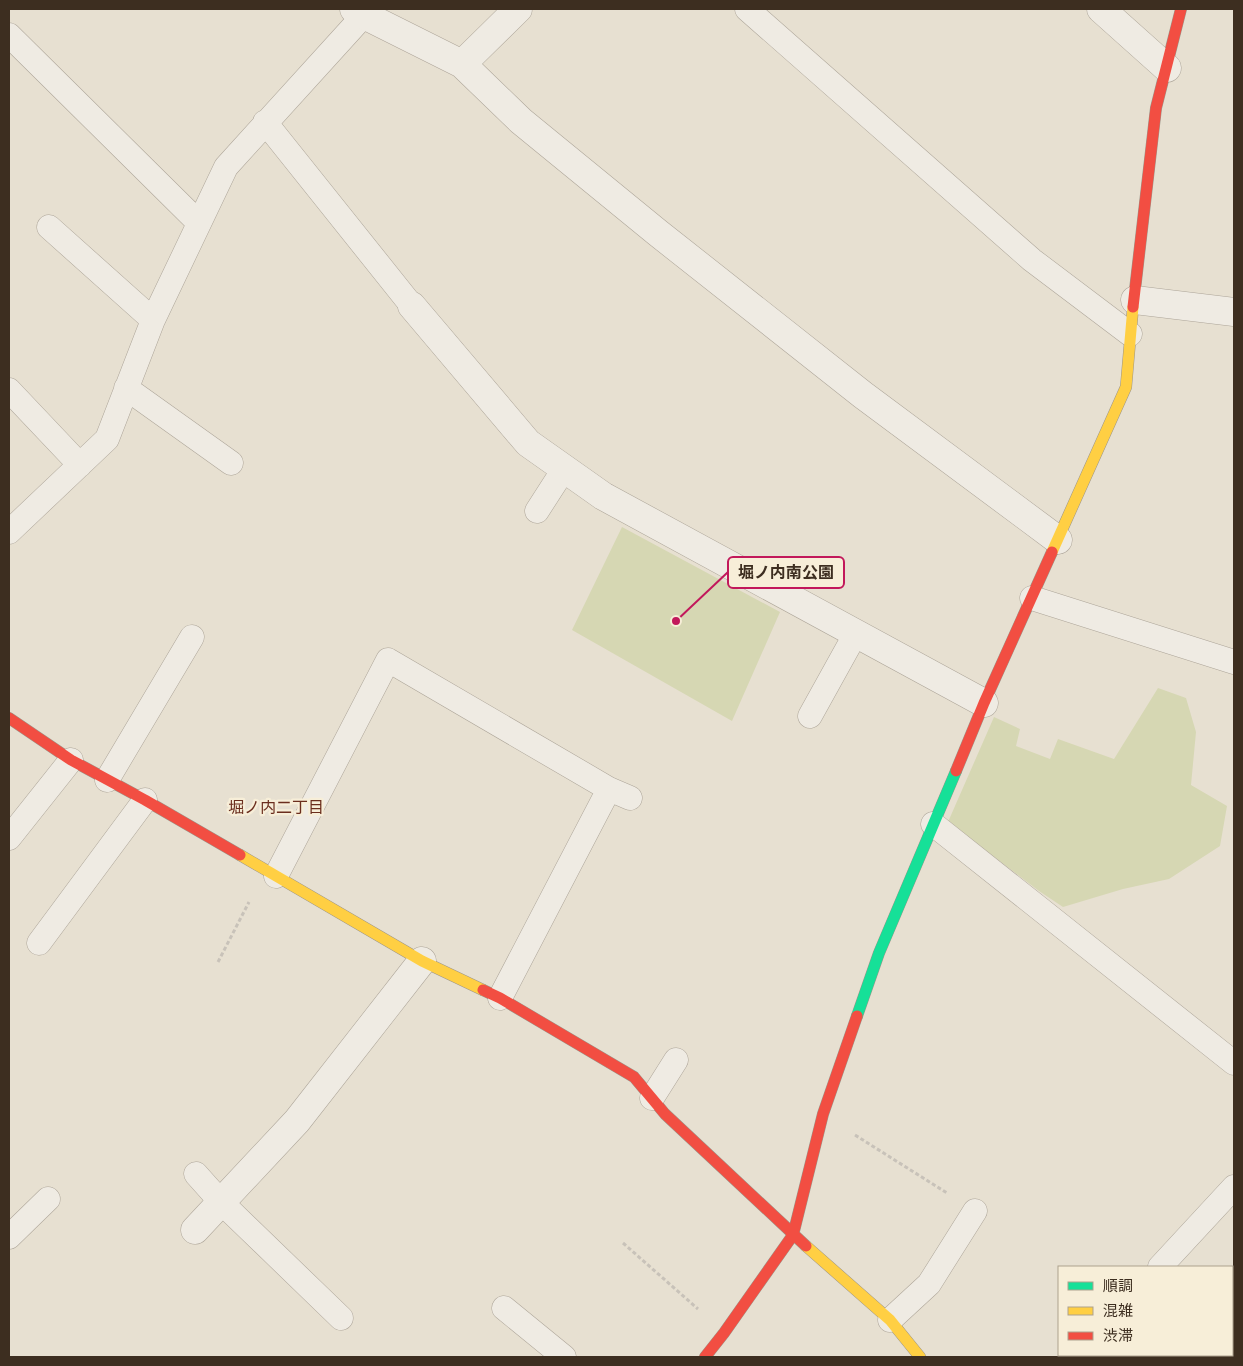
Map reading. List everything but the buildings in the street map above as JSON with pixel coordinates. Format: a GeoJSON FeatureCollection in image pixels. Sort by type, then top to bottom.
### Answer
{"type":"FeatureCollection","features":[{"type":"Feature","properties":{"kind":"street"},"geometry":{"type":"LineString","coordinates":[[462,64],[518,9]]}},
{"type":"Feature","properties":{"kind":"street"},"geometry":{"type":"LineString","coordinates":[[1101,9],[1167,68]]}},
{"type":"Feature","properties":{"kind":"street"},"geometry":{"type":"LineString","coordinates":[[705,1357],[793,1235],[823,1114],[878,953],[984,702],[1126,387],[1130,334],[1156,108],[1181,9]]}},
{"type":"Feature","properties":{"kind":"street"},"geometry":{"type":"LineString","coordinates":[[359,12],[462,64],[521,121],[658,233],[806,348],[863,395],[1058,540]]}},
{"type":"Feature","properties":{"kind":"street"},"geometry":{"type":"LineString","coordinates":[[1135,300],[1234,312]]}},
{"type":"Feature","properties":{"kind":"street"},"geometry":{"type":"LineString","coordinates":[[412,306],[528,444],[603,496],[984,702]]}},
{"type":"Feature","properties":{"kind":"street"},"geometry":{"type":"LineString","coordinates":[[9,718],[71,760],[145,800],[422,962],[500,998],[634,1077],[665,1114],[793,1235],[890,1320],[920,1357]]}},
{"type":"Feature","properties":{"kind":"street"},"geometry":{"type":"LineString","coordinates":[[195,1230],[297,1121],[422,962]]}},
{"type":"Feature","properties":{"kind":"lane"},"geometry":{"type":"LineString","coordinates":[[747,9],[1032,260],[1130,334]]}},
{"type":"Feature","properties":{"kind":"lane"},"geometry":{"type":"LineString","coordinates":[[9,532],[106,439],[153,320],[198,222],[226,167],[359,12]]}},
{"type":"Feature","properties":{"kind":"lane"},"geometry":{"type":"LineString","coordinates":[[9,35],[198,222]]}},
{"type":"Feature","properties":{"kind":"lane"},"geometry":{"type":"LineString","coordinates":[[265,122],[412,306]]}},
{"type":"Feature","properties":{"kind":"lane"},"geometry":{"type":"LineString","coordinates":[[48,227],[153,320]]}},
{"type":"Feature","properties":{"kind":"lane"},"geometry":{"type":"LineString","coordinates":[[126,388],[231,463]]}},
{"type":"Feature","properties":{"kind":"lane"},"geometry":{"type":"LineString","coordinates":[[9,390],[80,465]]}},
{"type":"Feature","properties":{"kind":"lane"},"geometry":{"type":"LineString","coordinates":[[536,511],[564,468]]}},
{"type":"Feature","properties":{"kind":"lane"},"geometry":{"type":"LineString","coordinates":[[1032,598],[1234,662]]}},
{"type":"Feature","properties":{"kind":"lane"},"geometry":{"type":"LineString","coordinates":[[810,716],[856,633]]}},
{"type":"Feature","properties":{"kind":"lane"},"geometry":{"type":"LineString","coordinates":[[107,780],[192,637]]}},
{"type":"Feature","properties":{"kind":"lane"},"geometry":{"type":"LineString","coordinates":[[271,873],[388,660],[620,793],[500,998]]}},
{"type":"Feature","properties":{"kind":"lane"},"geometry":{"type":"LineString","coordinates":[[9,838],[71,760]]}},
{"type":"Feature","properties":{"kind":"lane"},"geometry":{"type":"LineString","coordinates":[[39,943],[145,800]]}},
{"type":"Feature","properties":{"kind":"lane"},"geometry":{"type":"LineString","coordinates":[[934,824],[1234,1063]]}},
{"type":"Feature","properties":{"kind":"lane"},"geometry":{"type":"LineString","coordinates":[[652,1098],[676,1060]]}},
{"type":"Feature","properties":{"kind":"lane"},"geometry":{"type":"LineString","coordinates":[[196,1174],[221,1202],[341,1318]]}},
{"type":"Feature","properties":{"kind":"lane"},"geometry":{"type":"LineString","coordinates":[[1161,1266],[1234,1187]]}},
{"type":"Feature","properties":{"kind":"lane"},"geometry":{"type":"LineString","coordinates":[[9,1237],[48,1199]]}},
{"type":"Feature","properties":{"kind":"lane"},"geometry":{"type":"LineString","coordinates":[[890,1320],[929,1284],[975,1211]]}},
{"type":"Feature","properties":{"kind":"lane"},"geometry":{"type":"LineString","coordinates":[[504,1308],[564,1357]]}},
{"type":"Feature","properties":{"kind":"path"},"geometry":{"type":"LineString","coordinates":[[218,962],[271,873]]}},
{"type":"Feature","properties":{"kind":"path"},"geometry":{"type":"LineString","coordinates":[[823,1114],[975,1211]]}},
{"type":"Feature","properties":{"kind":"path"},"geometry":{"type":"LineString","coordinates":[[623,1243],[724,1333]]}},
{"type":"Feature","properties":{"kind":"green space"},"geometry":{"type":"Polygon","coordinates":[[[622,527],[780,612],[732,721],[572,630],[622,527]]]}},
{"type":"Feature","properties":{"kind":"green space"},"geometry":{"type":"Polygon","coordinates":[[[1158,688],[1186,698],[1196,732],[1191,785],[1227,806],[1220,846],[1169,879],[1123,889],[1063,907],[948,822],[994,717],[1020,729],[1016,746],[1050,759],[1058,739],[1114,759],[1158,688]]]}},
{"type":"Feature","properties":{"kind":"traffic: fast"},"geometry":{"type":"LineString","coordinates":[[857,1016],[879,953],[956,771]]}},
{"type":"Feature","properties":{"kind":"traffic: slow"},"geometry":{"type":"LineString","coordinates":[[1052,552],[1126,387],[1133,307]]}},
{"type":"Feature","properties":{"kind":"traffic: slow"},"geometry":{"type":"LineString","coordinates":[[240,855],[422,961],[483,990]]}},
{"type":"Feature","properties":{"kind":"traffic: slow"},"geometry":{"type":"LineString","coordinates":[[806,1246],[890,1320],[920,1357]]}},
{"type":"Feature","properties":{"kind":"traffic: jam"},"geometry":{"type":"LineString","coordinates":[[1133,307],[1156,108],[1181,9]]}},
{"type":"Feature","properties":{"kind":"traffic: jam"},"geometry":{"type":"LineString","coordinates":[[956,771],[984,703],[1052,552]]}},
{"type":"Feature","properties":{"kind":"traffic: jam"},"geometry":{"type":"LineString","coordinates":[[9,718],[71,760],[240,855]]}},
{"type":"Feature","properties":{"kind":"traffic: jam"},"geometry":{"type":"LineString","coordinates":[[483,990],[500,998],[634,1077],[665,1114],[806,1246]]}},
{"type":"Feature","properties":{"kind":"traffic: jam"},"geometry":{"type":"LineString","coordinates":[[705,1357],[793,1235],[823,1114],[857,1016]]}},
{"type":"Feature","properties":{"kind":"place","name":"堀ノ内南公園"},"geometry":{"type":"Point","coordinates":[676,621]}},
{"type":"Feature","properties":{"kind":"district","name":"堀ノ内二丁目"},"geometry":{"type":"Point","coordinates":[276,806]}}]}
